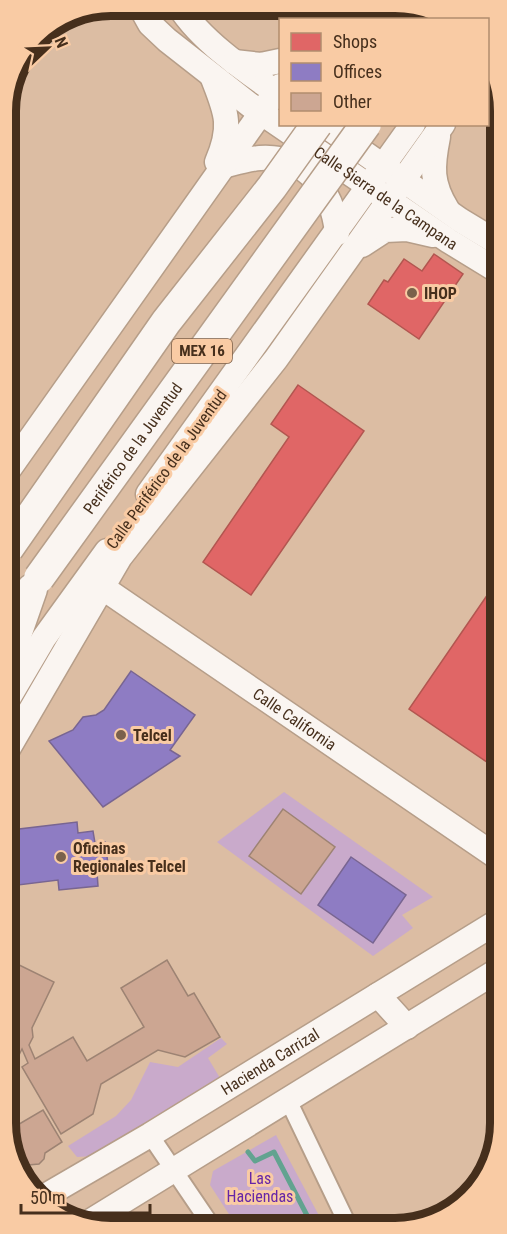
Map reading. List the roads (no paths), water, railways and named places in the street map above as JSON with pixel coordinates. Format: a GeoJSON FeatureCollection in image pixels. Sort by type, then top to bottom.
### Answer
{"type":"FeatureCollection","features":[{"type":"Feature","properties":{"kind":"highway","name":"MEX 16"},"geometry":{"type":"LineString","coordinates":[[17,537],[166,322],[316,126]]}},
{"type":"Feature","properties":{"kind":"highway","name":"Periférico de la Juventud"},"geometry":{"type":"LineString","coordinates":[[17,614],[35,583],[365,126]]}},
{"type":"Feature","properties":{"kind":"highway"},"geometry":{"type":"LineString","coordinates":[[16,634],[35,583]]}},
{"type":"Feature","properties":{"kind":"street","name":"Calle Sierra de la Campana"},"geometry":{"type":"LineString","coordinates":[[146,17],[150,24],[213,76],[279,124]]}},
{"type":"Feature","properties":{"kind":"street"},"geometry":{"type":"LineString","coordinates":[[17,458],[261,112],[279,91],[234,62],[188,17]]}},
{"type":"Feature","properties":{"kind":"street"},"geometry":{"type":"LineString","coordinates":[[234,62],[261,65],[279,60]]}},
{"type":"Feature","properties":{"kind":"street"},"geometry":{"type":"LineString","coordinates":[[205,192],[228,131],[224,106],[213,76]]}},
{"type":"Feature","properties":{"kind":"street","name":"Calle Sierra de la Campana"},"geometry":{"type":"LineString","coordinates":[[281,126],[490,266]]}},
{"type":"Feature","properties":{"kind":"street","name":"Calle Sierra de la Campana"},"geometry":{"type":"LineString","coordinates":[[326,126],[448,212],[490,238]]}},
{"type":"Feature","properties":{"kind":"street","name":"Calle Periférico de la Juventud"},"geometry":{"type":"LineString","coordinates":[[16,685],[44,638],[94,583],[412,126]]}},
{"type":"Feature","properties":{"kind":"street"},"geometry":{"type":"LineString","coordinates":[[16,733],[94,583],[120,556],[276,359],[442,127]]}},
{"type":"Feature","properties":{"kind":"street"},"geometry":{"type":"LineString","coordinates":[[442,127],[433,161],[433,174],[438,194],[448,212]]}},
{"type":"Feature","properties":{"kind":"street"},"geometry":{"type":"LineString","coordinates":[[223,166],[259,158],[277,159],[293,164],[308,173],[330,200],[335,216],[336,233]]}},
{"type":"Feature","properties":{"kind":"street"},"geometry":{"type":"LineString","coordinates":[[355,249],[385,230],[423,231],[449,240]]}},
{"type":"Feature","properties":{"kind":"street"},"geometry":{"type":"LineString","coordinates":[[17,433],[113,298],[155,262]]}},
{"type":"Feature","properties":{"kind":"street","name":"Calle California"},"geometry":{"type":"LineString","coordinates":[[94,583],[490,852]]}},
{"type":"Feature","properties":{"kind":"street","name":"Hacienda Carrizal"},"geometry":{"type":"LineString","coordinates":[[49,1194],[150,1135],[490,926]]}},
{"type":"Feature","properties":{"kind":"street"},"geometry":{"type":"LineString","coordinates":[[99,1217],[490,975]]}},
{"type":"Feature","properties":{"kind":"street"},"geometry":{"type":"LineString","coordinates":[[378,996],[407,1027]]}},
{"type":"Feature","properties":{"kind":"street"},"geometry":{"type":"LineString","coordinates":[[288,1101],[345,1218]]}},
{"type":"Feature","properties":{"kind":"street"},"geometry":{"type":"LineString","coordinates":[[150,1135],[206,1218]]}},
{"type":"Feature","properties":{"kind":"waterway"},"geometry":{"type":"LineString","coordinates":[[248,1152],[255,1161],[274,1152],[308,1218]]}},
{"type":"Feature","properties":{"kind":"place","name":"IHOP"},"geometry":{"type":"Point","coordinates":[412,293]}},
{"type":"Feature","properties":{"kind":"place","name":"Telcel"},"geometry":{"type":"Point","coordinates":[121,735]}},
{"type":"Feature","properties":{"kind":"place","name":"Oficinas Regionales Telcel"},"geometry":{"type":"Point","coordinates":[61,857]}},
{"type":"Feature","properties":{"kind":"park label","name":"Las Haciendas"},"geometry":{"type":"Point","coordinates":[260,1187]}}]}
